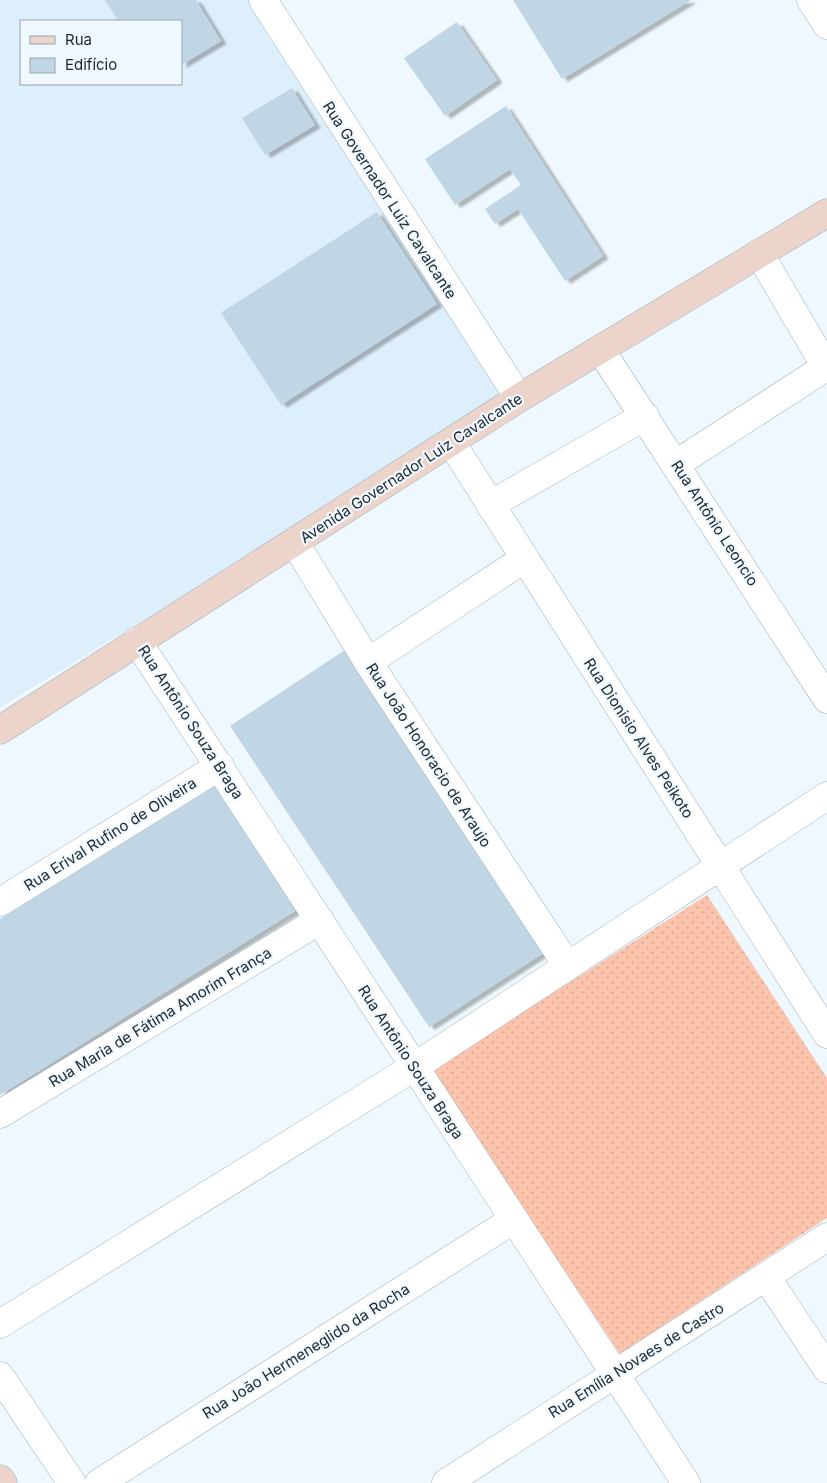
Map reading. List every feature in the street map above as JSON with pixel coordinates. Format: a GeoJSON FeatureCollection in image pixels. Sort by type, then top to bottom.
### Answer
{"type":"FeatureCollection","features":[{"type":"Feature","properties":{"kind":"street","name":"Rua Governador Luiz Cavalcante"},"geometry":{"type":"LineString","coordinates":[[262,0],[519,398]]}},
{"type":"Feature","properties":{"kind":"street"},"geometry":{"type":"LineString","coordinates":[[811,0],[827,25]]}},
{"type":"Feature","properties":{"kind":"street","name":"Avenida Governador Luiz Cavalcante"},"geometry":{"type":"LineString","coordinates":[[0,730],[519,398],[827,213]]}},
{"type":"Feature","properties":{"kind":"street"},"geometry":{"type":"LineString","coordinates":[[676,464],[826,368],[759,253]]}},
{"type":"Feature","properties":{"kind":"street","name":"Rua Antônio Leoncio"},"geometry":{"type":"LineString","coordinates":[[600,349],[827,698]]}},
{"type":"Feature","properties":{"kind":"street"},"geometry":{"type":"LineString","coordinates":[[490,505],[645,416]]}},
{"type":"Feature","properties":{"kind":"street","name":"Rua Dionisio Alves Peikoto"},"geometry":{"type":"LineString","coordinates":[[451,442],[721,866],[824,1021]]}},
{"type":"Feature","properties":{"kind":"street","name":"Rua João Honoracio de Araujo"},"geometry":{"type":"LineString","coordinates":[[295,543],[368,662],[567,965]]}},
{"type":"Feature","properties":{"kind":"street"},"geometry":{"type":"LineString","coordinates":[[368,662],[524,559]]}},
{"type":"Feature","properties":{"kind":"street","name":"Rua Antônio Souza Braga"},"geometry":{"type":"LineString","coordinates":[[137,641],[686,1483]]}},
{"type":"Feature","properties":{"kind":"street","name":"Rua Erival Rufino de Oliveira"},"geometry":{"type":"LineString","coordinates":[[0,902],[220,766]]}},
{"type":"Feature","properties":{"kind":"street"},"geometry":{"type":"LineString","coordinates":[[0,1324],[414,1067],[827,796]]}},
{"type":"Feature","properties":{"kind":"street","name":"Rua Maria de Fátima Amorim França"},"geometry":{"type":"LineString","coordinates":[[0,1114],[320,920]]}},
{"type":"Feature","properties":{"kind":"street","name":"Rua João Hermeneglido da Rocha"},"geometry":{"type":"LineString","coordinates":[[99,1483],[513,1220]]}},
{"type":"Feature","properties":{"kind":"street","name":"Rua Emília Novaes de Castro"},"geometry":{"type":"LineString","coordinates":[[457,1480],[614,1373],[767,1278],[827,1237]]}},
{"type":"Feature","properties":{"kind":"street"},"geometry":{"type":"LineString","coordinates":[[767,1278],[827,1369]]}},
{"type":"Feature","properties":{"kind":"street"},"geometry":{"type":"LineString","coordinates":[[0,1376],[72,1483]]}},
{"type":"Feature","properties":{"kind":"street"},"geometry":{"type":"LineString","coordinates":[[0,1479],[3,1483]]}},
{"type":"Feature","properties":{"kind":"shaded area"},"geometry":{"type":"Polygon","coordinates":[[[0,0],[268,0],[512,399],[0,707],[0,0]]]}},
{"type":"Feature","properties":{"kind":"shaded area"},"geometry":{"type":"Polygon","coordinates":[[[707,895],[827,1078],[827,1218],[620,1354],[432,1070],[707,895]]]}},
{"type":"Feature","properties":{"kind":"building"},"geometry":{"type":"Polygon","coordinates":[[[105,0],[196,0],[221,41],[182,64],[182,20],[117,20],[105,0]]]}},
{"type":"Feature","properties":{"kind":"building"},"geometry":{"type":"Polygon","coordinates":[[[513,0],[691,0],[562,79],[513,0]]]}},
{"type":"Feature","properties":{"kind":"building"},"geometry":{"type":"Polygon","coordinates":[[[457,22],[497,80],[445,116],[404,58],[457,22]]]}},
{"type":"Feature","properties":{"kind":"building"},"geometry":{"type":"Polygon","coordinates":[[[292,88],[315,125],[265,155],[242,118],[292,88]]]}},
{"type":"Feature","properties":{"kind":"building"},"geometry":{"type":"Polygon","coordinates":[[[506,106],[603,256],[565,281],[518,209],[495,224],[485,209],[521,185],[510,169],[455,205],[425,159],[506,106]]]}},
{"type":"Feature","properties":{"kind":"building"},"geometry":{"type":"Polygon","coordinates":[[[377,212],[437,304],[281,405],[221,313],[377,212]]]}},
{"type":"Feature","properties":{"kind":"building"},"geometry":{"type":"Polygon","coordinates":[[[348,648],[548,950],[429,1027],[230,726],[348,648]]]}},
{"type":"Feature","properties":{"kind":"building"},"geometry":{"type":"Polygon","coordinates":[[[218,776],[298,909],[0,1095],[0,919],[218,776]]]}}]}
